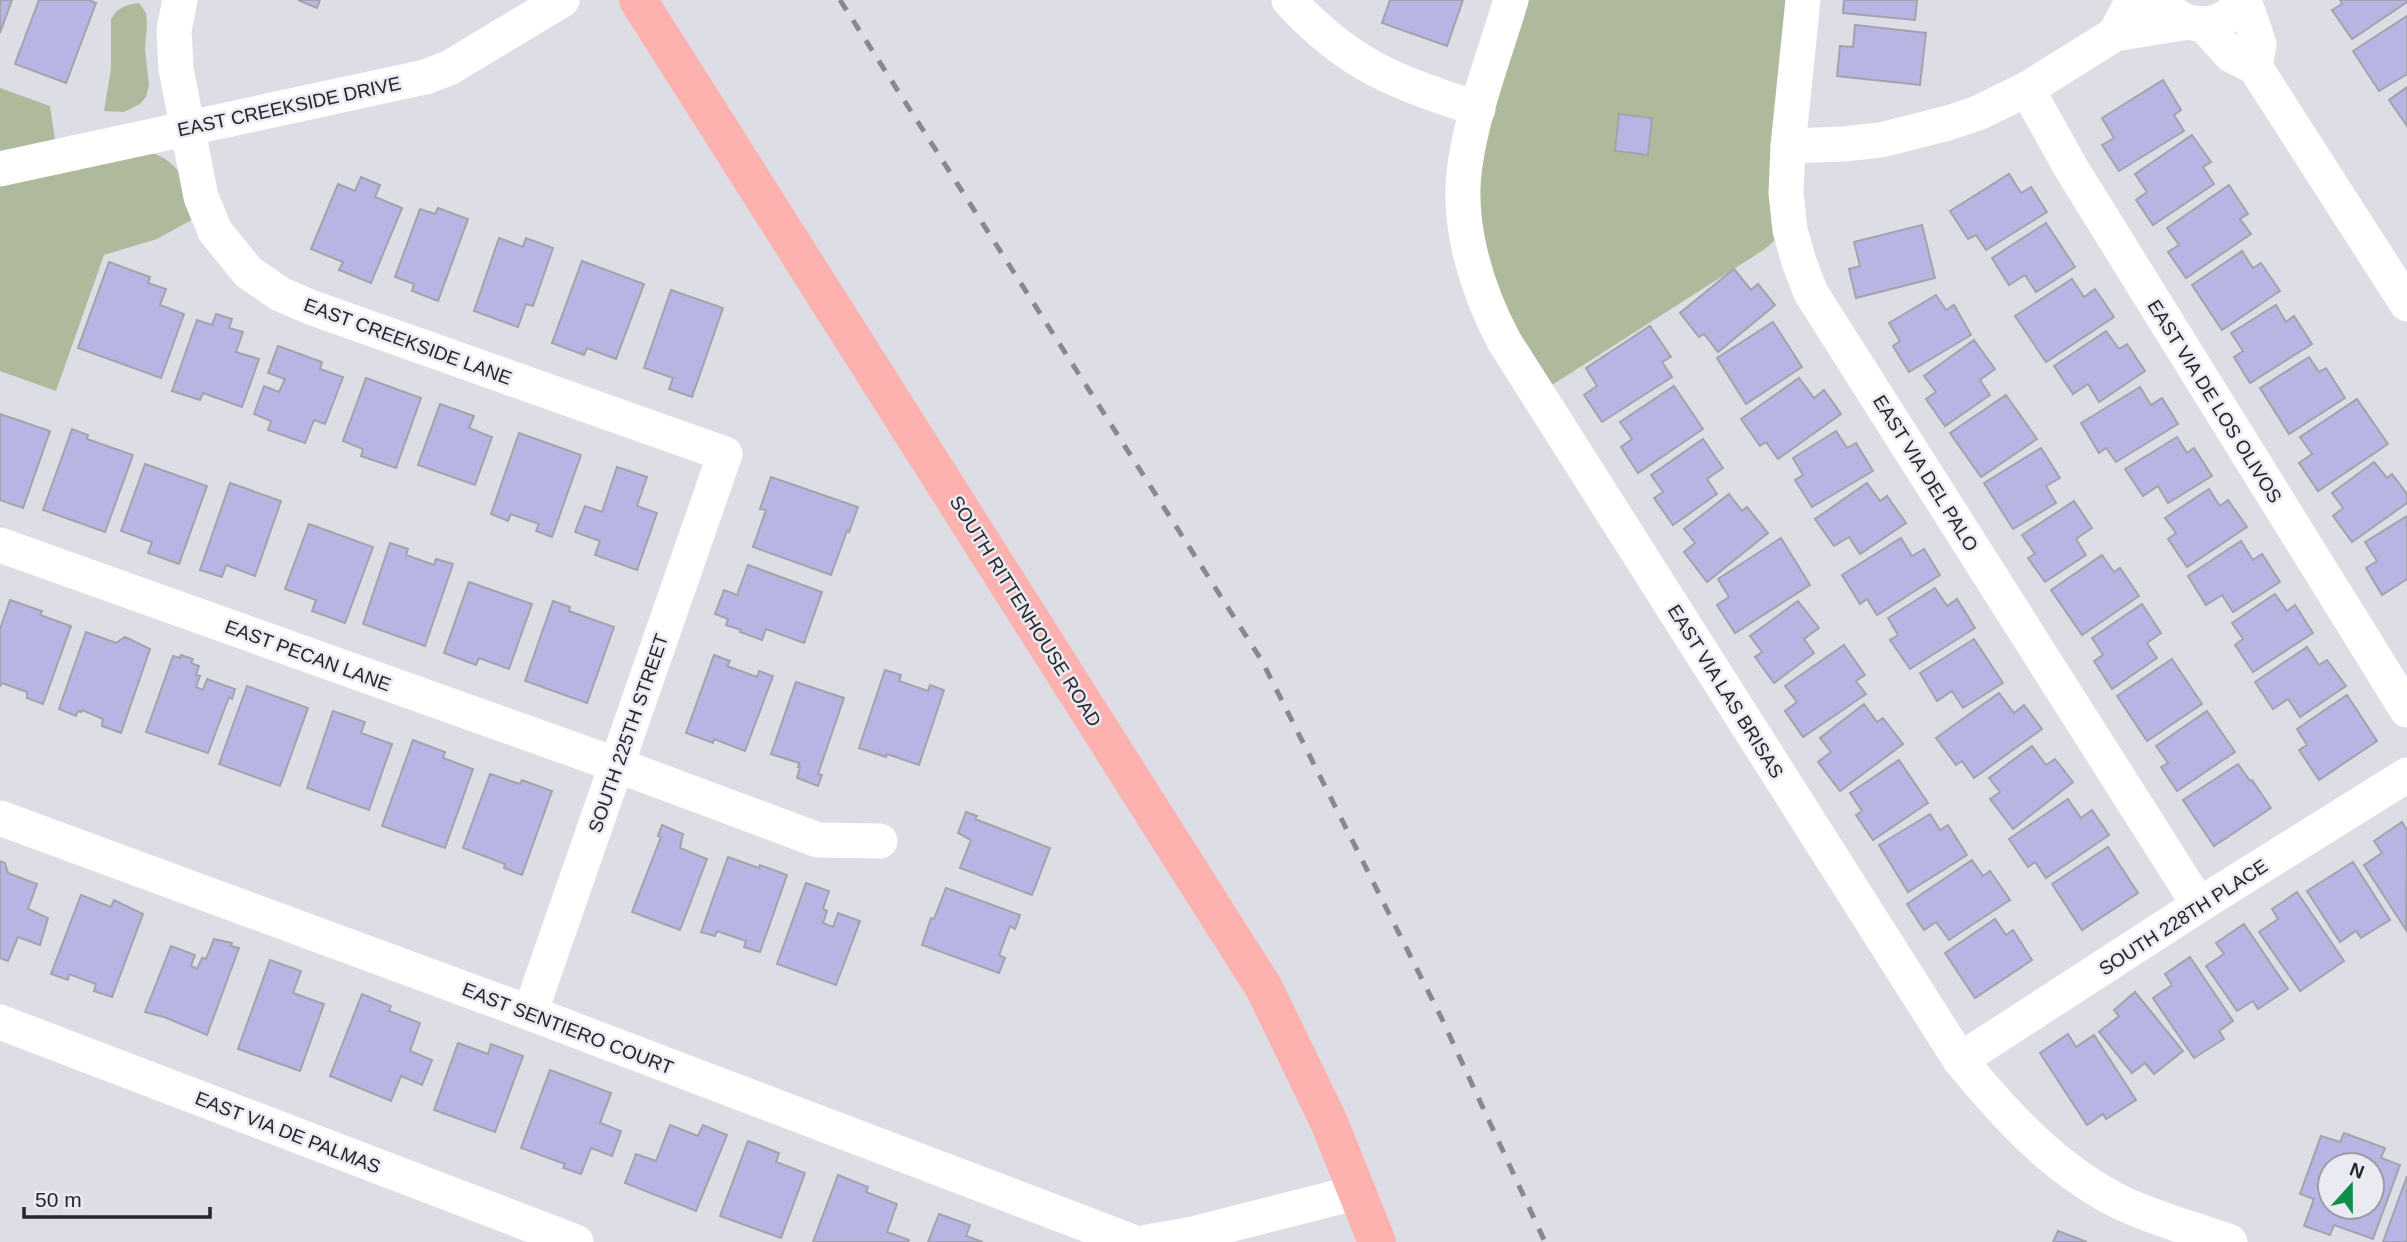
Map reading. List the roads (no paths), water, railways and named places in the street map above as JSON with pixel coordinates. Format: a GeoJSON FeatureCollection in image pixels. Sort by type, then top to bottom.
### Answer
{"type":"FeatureCollection","features":[{"type":"Feature","properties":{"kind":"main road","name":"SOUTH RITTENHOUSE ROAD"},"geometry":{"type":"LineString","coordinates":[[638,0],[1264,988],[1329,1122],[1377,1242]]}},
{"type":"Feature","properties":{"kind":"street","name":"EAST CREEKSIDE LANE"},"geometry":{"type":"LineString","coordinates":[[180,0],[174,30],[176,69],[201,197],[215,231],[248,272],[280,294],[310,307],[725,454]]}},
{"type":"Feature","properties":{"kind":"street","name":"EAST CREEKSIDE DRIVE"},"geometry":{"type":"LineString","coordinates":[[0,169],[425,77],[449,68],[562,0]]}},
{"type":"Feature","properties":{"kind":"street"},"geometry":{"type":"LineString","coordinates":[[1289,0],[1337,47],[1371,68],[1409,87],[1478,109]]}},
{"type":"Feature","properties":{"kind":"street","name":"EAST VIA LAS BRISAS"},"geometry":{"type":"LineString","coordinates":[[1511,0],[1478,109],[1465,167],[1464,204],[1476,278],[1504,341],[1960,1060],[1990,1097],[2073,1173],[2125,1204],[2230,1242]]}},
{"type":"Feature","properties":{"kind":"street","name":"EAST VIA DEL PALO"},"geometry":{"type":"LineString","coordinates":[[1803,0],[1788,146],[1786,193],[1790,230],[1811,293],[2199,905]]}},
{"type":"Feature","properties":{"kind":"street"},"geometry":{"type":"LineString","coordinates":[[2115,34],[2133,0]]}},
{"type":"Feature","properties":{"kind":"street"},"geometry":{"type":"LineString","coordinates":[[2161,0],[2177,18],[2196,23],[2231,55],[2255,66],[2407,304]]}},
{"type":"Feature","properties":{"kind":"street"},"geometry":{"type":"LineString","coordinates":[[1788,146],[1843,145],[1881,140],[1914,133],[1978,113],[2027,89],[2115,34],[2216,22],[2228,17],[2243,0],[2259,44],[2255,66]]}},
{"type":"Feature","properties":{"kind":"street","name":"EAST VIA DE LOS OLIVOS"},"geometry":{"type":"LineString","coordinates":[[2027,89],[2071,168],[2407,710]]}},
{"type":"Feature","properties":{"kind":"street","name":"SOUTH 225TH STREET"},"geometry":{"type":"LineString","coordinates":[[530,1013],[725,454]]}},
{"type":"Feature","properties":{"kind":"street","name":"EAST PECAN LANE"},"geometry":{"type":"LineString","coordinates":[[0,545],[617,765],[818,840],[880,841]]}},
{"type":"Feature","properties":{"kind":"street","name":"SOUTH 228TH PLACE"},"geometry":{"type":"LineString","coordinates":[[1960,1060],[2199,905],[2407,775]]}},
{"type":"Feature","properties":{"kind":"street","name":"EAST SENTIERO COURT"},"geometry":{"type":"LineString","coordinates":[[0,818],[530,1013],[1133,1242]]}},
{"type":"Feature","properties":{"kind":"street","name":"EAST VIA DE PALMAS"},"geometry":{"type":"LineString","coordinates":[[0,1022],[576,1242]]}},
{"type":"Feature","properties":{"kind":"street"},"geometry":{"type":"LineString","coordinates":[[1147,1242],[1193,1234],[1358,1192]]}},
{"type":"Feature","properties":{"kind":"railway"},"geometry":{"type":"LineString","coordinates":[[840,0],[1262,661],[1441,1017],[1545,1242]]}}]}
